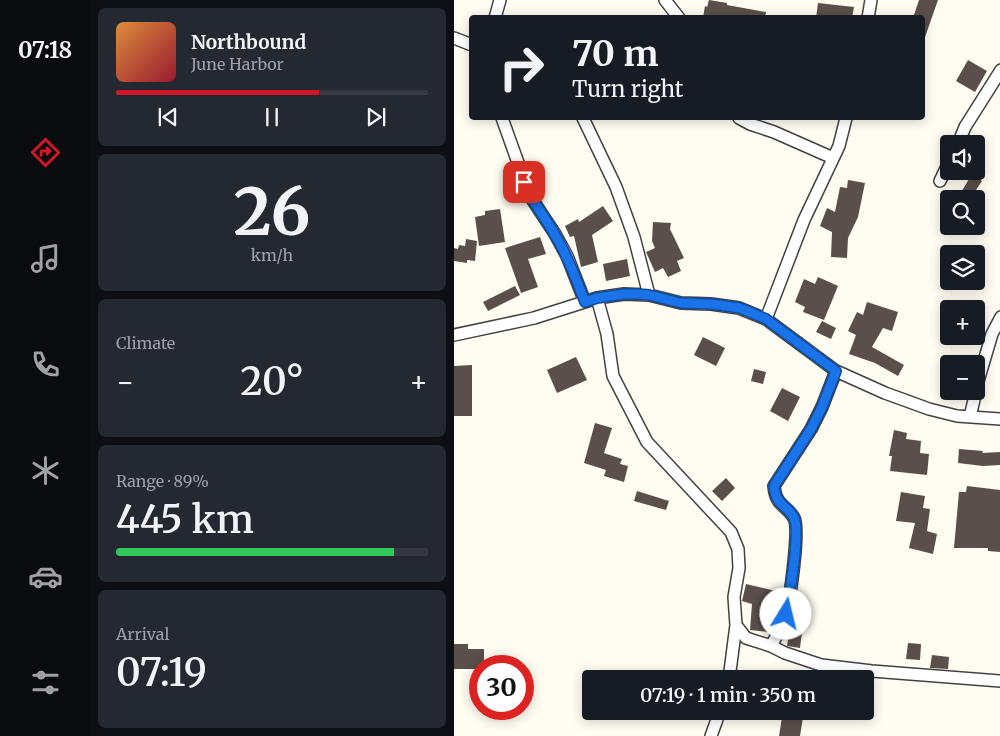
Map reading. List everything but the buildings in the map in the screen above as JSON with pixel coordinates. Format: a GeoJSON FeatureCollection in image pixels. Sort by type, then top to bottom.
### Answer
{"type":"FeatureCollection","features":[{"type":"Feature","properties":{"kind":"street"},"geometry":{"type":"LineString","coordinates":[[496,15],[500,0]]}},
{"type":"Feature","properties":{"kind":"street"},"geometry":{"type":"LineString","coordinates":[[665,0],[677,15]]}},
{"type":"Feature","properties":{"kind":"street"},"geometry":{"type":"LineString","coordinates":[[868,15],[871,0]]}},
{"type":"Feature","properties":{"kind":"street"},"geometry":{"type":"LineString","coordinates":[[454,38],[469,44]]}},
{"type":"Feature","properties":{"kind":"street"},"geometry":{"type":"LineString","coordinates":[[962,135],[1000,70]]}},
{"type":"Feature","properties":{"kind":"street"},"geometry":{"type":"LineString","coordinates":[[503,120],[530,196],[567,256],[585,302]]}},
{"type":"Feature","properties":{"kind":"street"},"geometry":{"type":"LineString","coordinates":[[585,120],[616,187],[634,237],[649,295]]}},
{"type":"Feature","properties":{"kind":"street"},"geometry":{"type":"LineString","coordinates":[[743,120],[833,158]]}},
{"type":"Feature","properties":{"kind":"street"},"geometry":{"type":"LineString","coordinates":[[766,319],[804,220],[839,146],[846,120]]}},
{"type":"Feature","properties":{"kind":"street"},"geometry":{"type":"LineString","coordinates":[[454,334],[534,318],[597,298],[624,294],[649,295],[681,303],[711,304],[740,308],[766,319],[836,371],[885,393],[929,409],[957,416],[1000,419]]}},
{"type":"Feature","properties":{"kind":"street"},"geometry":{"type":"LineString","coordinates":[[597,298],[607,334],[613,376],[647,442],[731,532],[738,549],[739,568],[734,597],[736,625],[730,670]]}},
{"type":"Feature","properties":{"kind":"street"},"geometry":{"type":"LineString","coordinates":[[985,358],[992,334],[1000,317]]}},
{"type":"Feature","properties":{"kind":"street"},"geometry":{"type":"LineString","coordinates":[[771,646],[786,614],[794,555],[795,527],[794,518],[778,500],[774,486],[811,429],[836,371]]}},
{"type":"Feature","properties":{"kind":"street"},"geometry":{"type":"LineString","coordinates":[[970,417],[974,400]]}},
{"type":"Feature","properties":{"kind":"street"},"geometry":{"type":"LineString","coordinates":[[736,625],[746,638],[821,664],[872,671],[1000,681]]}},
{"type":"Feature","properties":{"kind":"street"},"geometry":{"type":"LineString","coordinates":[[711,736],[717,720]]}},
{"type":"Feature","properties":{"kind":"route"},"geometry":{"type":"LineString","coordinates":[[524,182],[530,196],[567,256],[585,302],[597,298],[637,294],[681,303],[711,304],[740,308],[766,319],[836,371],[811,429],[774,486],[778,500],[794,518],[795,527],[794,555],[786,614]]}}]}
